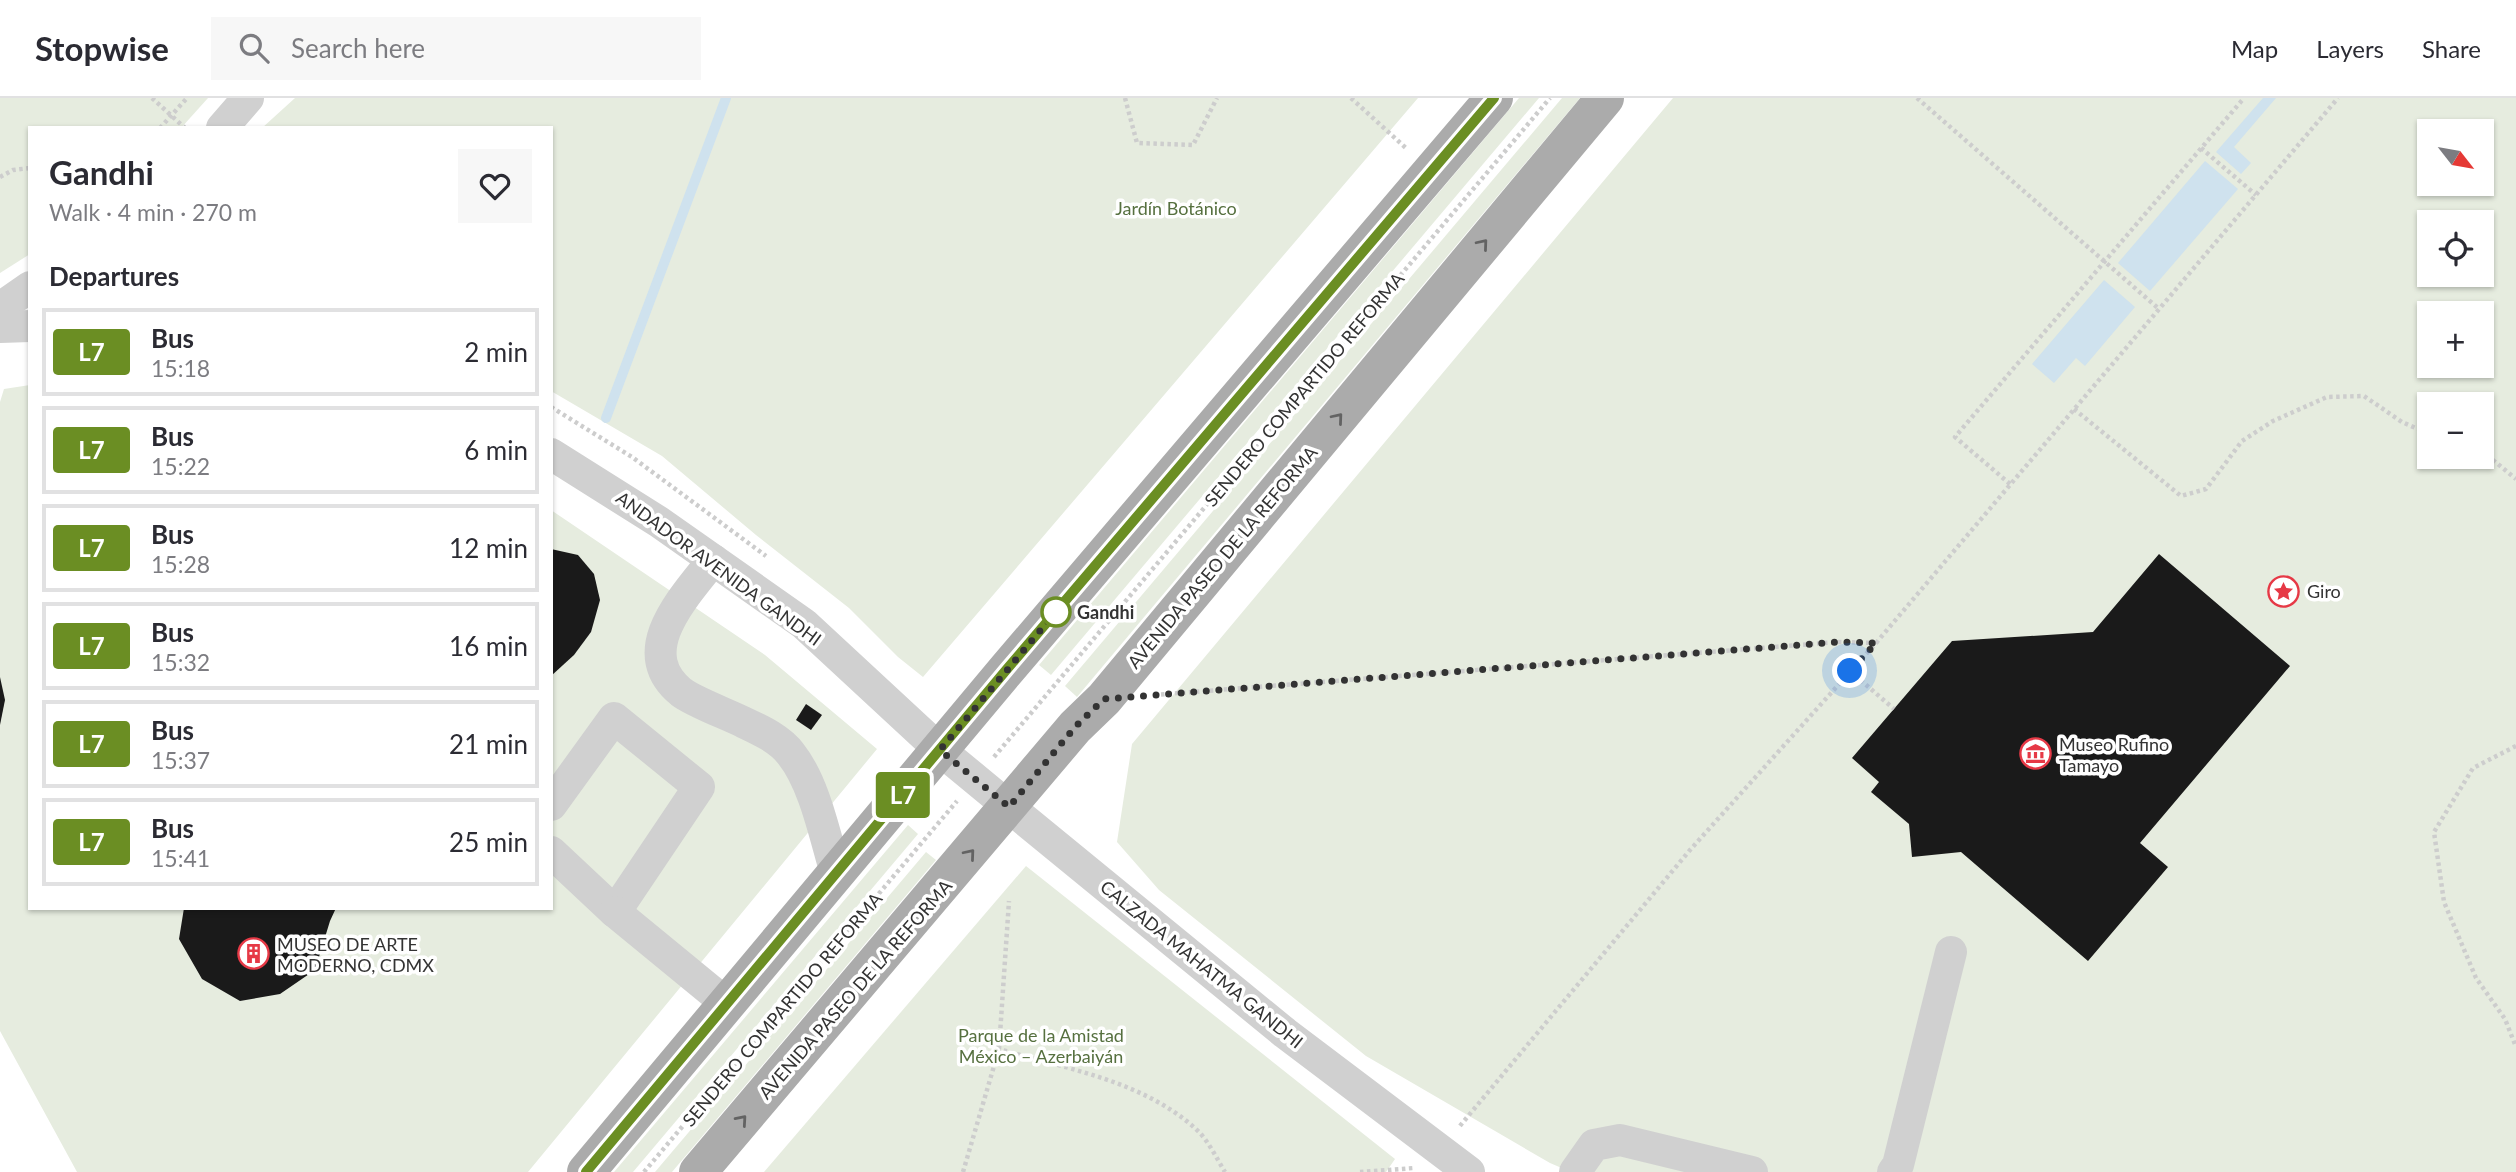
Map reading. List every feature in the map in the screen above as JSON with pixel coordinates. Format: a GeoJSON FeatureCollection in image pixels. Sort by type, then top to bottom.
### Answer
{"type":"FeatureCollection","features":[{"type":"Feature","properties":{"kind":"main road"},"geometry":{"type":"LineString","coordinates":[[586,1172],[1007,669],[1494,98]]}},
{"type":"Feature","properties":{"kind":"main road","name":"AVENIDA PASEO DE LA REFORMA"},"geometry":{"type":"LineString","coordinates":[[698,1172],[1075,727],[1104,699],[1605,98]]}},
{"type":"Feature","properties":{"kind":"street"},"geometry":{"type":"LineString","coordinates":[[224,126],[248,98]]}},
{"type":"Feature","properties":{"kind":"street"},"geometry":{"type":"LineString","coordinates":[[0,309],[28,288]]}},
{"type":"Feature","properties":{"kind":"street"},"geometry":{"type":"LineString","coordinates":[[0,327],[28,326]]}},
{"type":"Feature","properties":{"kind":"street","name":"ANDADOR AVENIDA GANDHI"},"geometry":{"type":"LineString","coordinates":[[553,455],[659,522],[804,624],[940,750]]}},
{"type":"Feature","properties":{"kind":"street"},"geometry":{"type":"LineString","coordinates":[[713,560],[677,608],[665,630],[659,654],[667,676],[682,693],[766,733],[790,753],[803,774],[836,873]]}},
{"type":"Feature","properties":{"kind":"street"},"geometry":{"type":"LineString","coordinates":[[553,802],[614,718],[699,787],[615,912]]}},
{"type":"Feature","properties":{"kind":"street","name":"CALZADA MAHATMA GANDHI"},"geometry":{"type":"LineString","coordinates":[[940,750],[1285,1033],[1469,1172]]}},
{"type":"Feature","properties":{"kind":"street"},"geometry":{"type":"LineString","coordinates":[[553,854],[615,912],[727,1004]]}},
{"type":"Feature","properties":{"kind":"street"},"geometry":{"type":"LineString","coordinates":[[1893,1172],[1898,1165],[1951,952]]}},
{"type":"Feature","properties":{"kind":"street"},"geometry":{"type":"LineString","coordinates":[[1575,1172],[1594,1145],[1620,1140],[1752,1172]]}},
{"type":"Feature","properties":{"kind":"path"},"geometry":{"type":"LineString","coordinates":[[152,98],[183,126]]}},
{"type":"Feature","properties":{"kind":"path"},"geometry":{"type":"LineString","coordinates":[[162,126],[187,98]]}},
{"type":"Feature","properties":{"kind":"path"},"geometry":{"type":"LineString","coordinates":[[1125,98],[1137,143],[1194,145],[1217,98]]}},
{"type":"Feature","properties":{"kind":"path"},"geometry":{"type":"LineString","coordinates":[[1351,98],[1432,172]]}},
{"type":"Feature","properties":{"kind":"path","name":"SENDERO COMPARTIDO REFORMA"},"geometry":{"type":"LineString","coordinates":[[998,752],[1550,98]]}},
{"type":"Feature","properties":{"kind":"path"},"geometry":{"type":"LineString","coordinates":[[1917,98],[2159,309]]}},
{"type":"Feature","properties":{"kind":"path"},"geometry":{"type":"LineString","coordinates":[[2010,484],[1955,437],[2244,98]]}},
{"type":"Feature","properties":{"kind":"path"},"geometry":{"type":"LineString","coordinates":[[1360,1172],[1411,1170],[1440,1150],[1690,850],[1876,643],[2338,98]]}},
{"type":"Feature","properties":{"kind":"path"},"geometry":{"type":"LineString","coordinates":[[2201,148],[2256,195]]}},
{"type":"Feature","properties":{"kind":"path"},"geometry":{"type":"LineString","coordinates":[[0,177],[13,170],[28,168]]}},
{"type":"Feature","properties":{"kind":"path"},"geometry":{"type":"LineString","coordinates":[[2074,409],[2181,496],[2206,489],[2242,441],[2273,421],[2327,397],[2364,396],[2402,422],[2417,429]]}},
{"type":"Feature","properties":{"kind":"path"},"geometry":{"type":"LineString","coordinates":[[2494,461],[2516,479]]}},
{"type":"Feature","properties":{"kind":"path"},"geometry":{"type":"LineString","coordinates":[[1104,699],[1838,642],[1876,643]]}},
{"type":"Feature","properties":{"kind":"path"},"geometry":{"type":"LineString","coordinates":[[1850,671],[1894,709]]}},
{"type":"Feature","properties":{"kind":"path"},"geometry":{"type":"LineString","coordinates":[[1033,691],[1052,707]]}},
{"type":"Feature","properties":{"kind":"path"},"geometry":{"type":"LineString","coordinates":[[2516,746],[2473,768],[2434,831],[2444,902],[2476,978],[2505,1020],[2516,1047]]}},
{"type":"Feature","properties":{"kind":"path","name":"SENDERO COMPARTIDO REFORMA"},"geometry":{"type":"LineString","coordinates":[[644,1172],[944,817]]}},
{"type":"Feature","properties":{"kind":"path"},"geometry":{"type":"LineString","coordinates":[[920,828],[937,842]]}},
{"type":"Feature","properties":{"kind":"path"},"geometry":{"type":"LineString","coordinates":[[963,1172],[999,1049],[1009,901]]}},
{"type":"Feature","properties":{"kind":"path"},"geometry":{"type":"LineString","coordinates":[[999,1049],[1126,1086],[1156,1099],[1200,1133],[1225,1172]]}},
{"type":"Feature","properties":{"kind":"green space"},"geometry":{"type":"Polygon","coordinates":[[[0,98],[208,98],[183,126],[28,126],[28,255],[0,273],[0,98]]]}},
{"type":"Feature","properties":{"kind":"green space","name":"Jardín Botánico"},"geometry":{"type":"Polygon","coordinates":[[[295,98],[1418,98],[923,677],[898,657],[849,608],[662,456],[553,392],[553,126],[264,126],[295,98]]]}},
{"type":"Feature","properties":{"kind":"green space"},"geometry":{"type":"Polygon","coordinates":[[[1519,98],[1539,98],[1051,675],[1039,665],[1519,98]]]}},
{"type":"Feature","properties":{"kind":"green space"},"geometry":{"type":"Polygon","coordinates":[[[1562,98],[1580,98],[1077,697],[1065,686],[1562,98]]]}},
{"type":"Feature","properties":{"kind":"green space"},"geometry":{"type":"Polygon","coordinates":[[[1673,98],[2516,98],[2516,1172],[1571,1172],[1550,1163],[1366,1056],[1159,890],[1117,842],[1132,744],[1673,98]]]}},
{"type":"Feature","properties":{"kind":"green space"},"geometry":{"type":"Polygon","coordinates":[[[28,385],[28,910],[553,910],[553,511],[765,655],[877,749],[528,1172],[77,1172],[0,1031],[0,402],[4,389],[28,385]]]}},
{"type":"Feature","properties":{"kind":"green space"},"geometry":{"type":"Polygon","coordinates":[[[908,825],[918,834],[633,1172],[614,1172],[908,825]]]}},
{"type":"Feature","properties":{"kind":"green space"},"geometry":{"type":"Polygon","coordinates":[[[926,852],[936,860],[672,1172],[655,1172],[926,852]]]}},
{"type":"Feature","properties":{"kind":"green space","name":"Parque de la Amistad México – Azerbaiyán"},"geometry":{"type":"Polygon","coordinates":[[[1026,866],[1395,1159],[1386,1172],[764,1172],[1026,866]]]}},
{"type":"Feature","properties":{"kind":"water"},"geometry":{"type":"Polygon","coordinates":[[[2263,98],[2276,98],[2234,147],[2251,163],[2241,174],[2216,152],[2263,98]]]}},
{"type":"Feature","properties":{"kind":"water"},"geometry":{"type":"Polygon","coordinates":[[[2205,161],[2238,189],[2150,291],[2118,263],[2205,161]]]}},
{"type":"Feature","properties":{"kind":"water"},"geometry":{"type":"Polygon","coordinates":[[[2104,280],[2135,307],[2085,366],[2076,358],[2054,383],[2032,364],[2104,280]]]}},
{"type":"Feature","properties":{"kind":"building"},"geometry":{"type":"Polygon","coordinates":[[[553,549],[578,555],[594,574],[600,600],[591,632],[574,655],[553,674],[553,549]]]}},
{"type":"Feature","properties":{"kind":"building","name":"Museo Rufino Tamayo"},"geometry":{"type":"Polygon","coordinates":[[[2159,554],[2290,666],[2140,843],[2168,867],[2088,961],[1961,852],[1912,857],[1909,824],[1871,792],[1879,782],[1852,758],[1952,641],[2093,632],[2159,554]]]}},
{"type":"Feature","properties":{"kind":"building"},"geometry":{"type":"Polygon","coordinates":[[[0,677],[5,700],[0,725],[0,677]]]}},
{"type":"Feature","properties":{"kind":"building"},"geometry":{"type":"Polygon","coordinates":[[[806,704],[822,715],[811,730],[796,720],[806,704]]]}},
{"type":"Feature","properties":{"kind":"building","name":"MUSEO DE ARTE MODERNO, CDMX"},"geometry":{"type":"Polygon","coordinates":[[[184,910],[335,910],[315,970],[280,994],[240,1001],[202,979],[179,939],[184,910]]]}},
{"type":"Feature","properties":{"kind":"waterway"},"geometry":{"type":"LineString","coordinates":[[606,418],[726,98]]}},
{"type":"Feature","properties":{"kind":"bus line","name":"L7"},"geometry":{"type":"LineString","coordinates":[[586,1172],[1007,669],[1494,98]]}},
{"type":"Feature","properties":{"kind":"place","name":"Giro"},"geometry":{"type":"Point","coordinates":[2284,591]}},
{"type":"Feature","properties":{"kind":"place","name":"Gandhi"},"geometry":{"type":"Point","coordinates":[1056,612]}},
{"type":"Feature","properties":{"kind":"place","name":"Museo Rufino Tamayo"},"geometry":{"type":"Point","coordinates":[2036,754]}},
{"type":"Feature","properties":{"kind":"place","name":"MUSEO DE ARTE MODERNO, CDMX"},"geometry":{"type":"Point","coordinates":[254,954]}},
{"type":"Feature","properties":{"kind":"route"},"geometry":{"type":"LineString","coordinates":[[1056,612],[1060,607],[940,750],[1009,807],[1075,727],[1104,699],[1838,642],[1876,643],[1850,671]]}}]}
